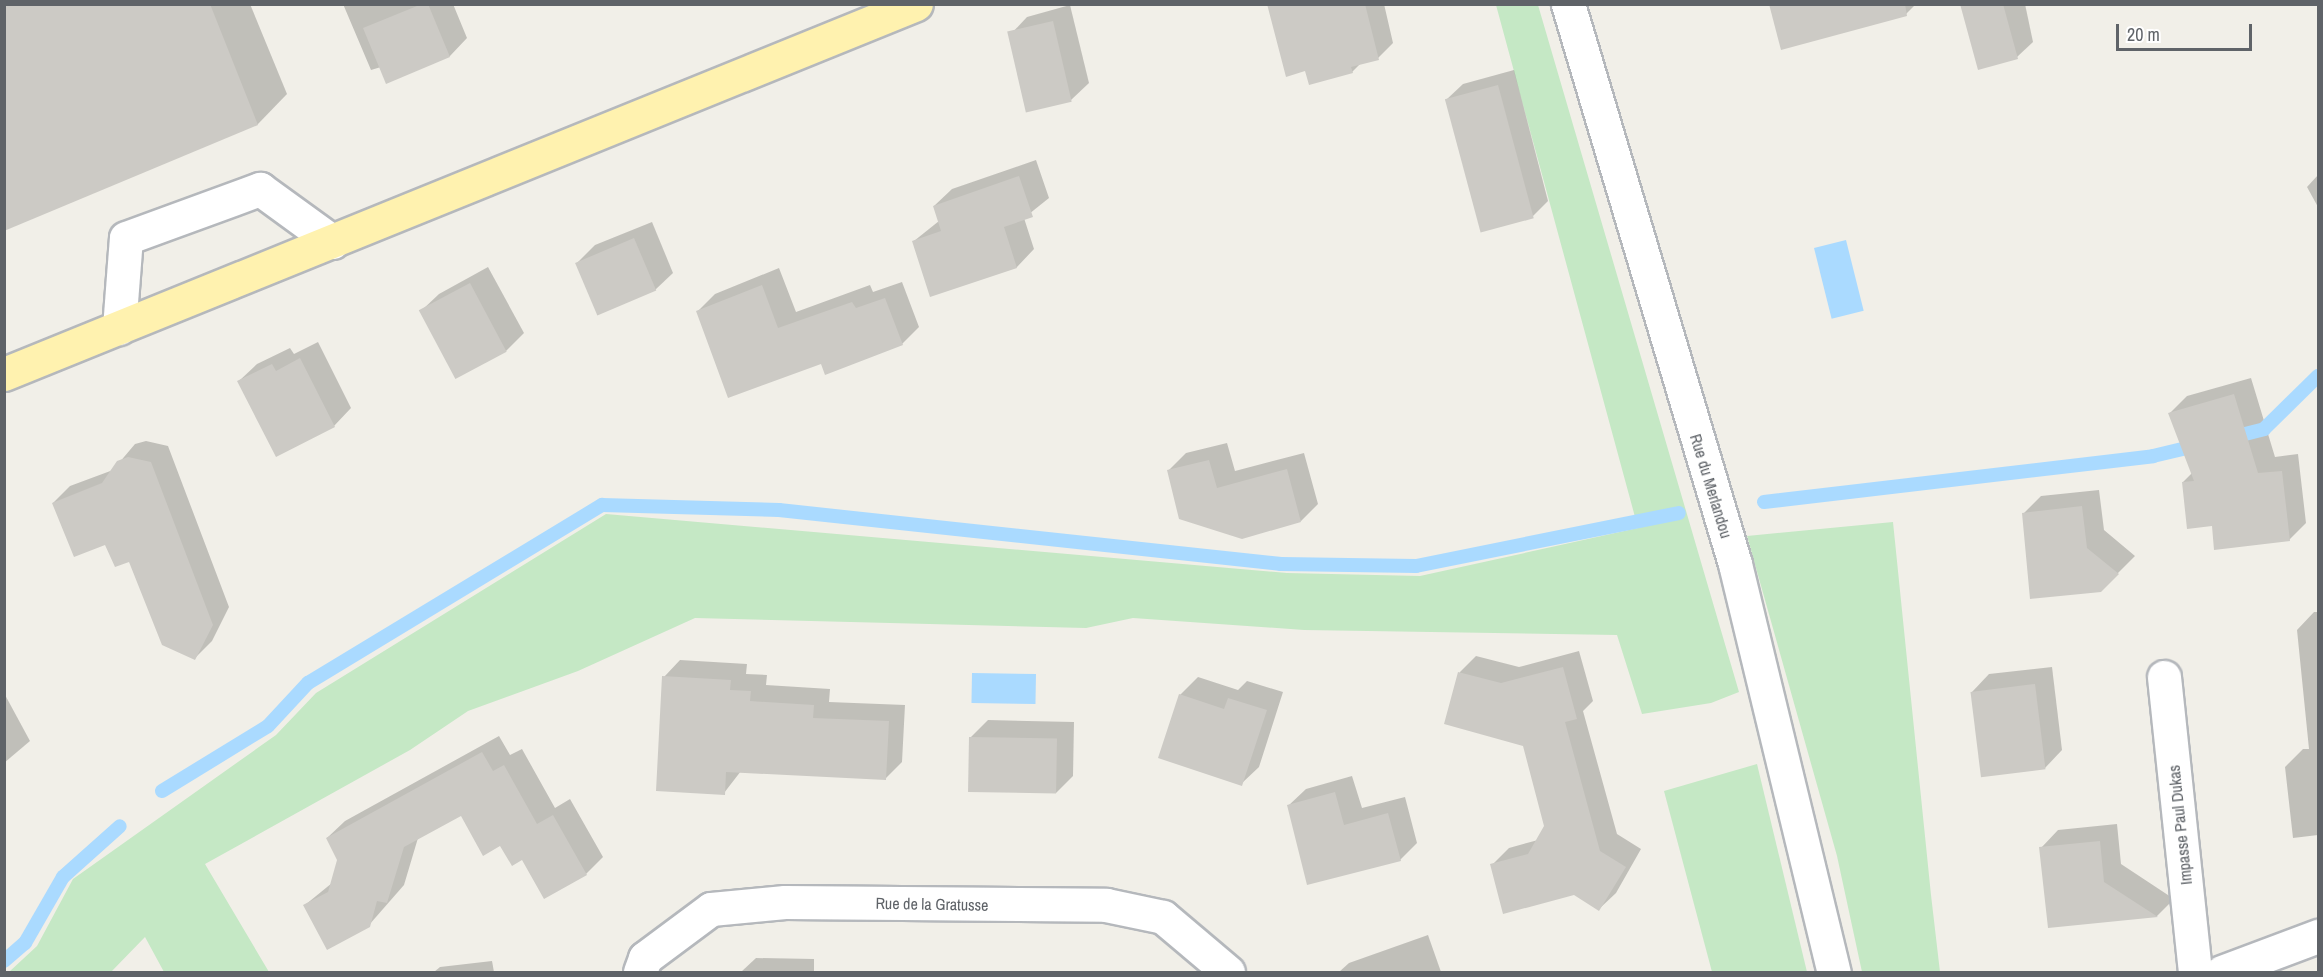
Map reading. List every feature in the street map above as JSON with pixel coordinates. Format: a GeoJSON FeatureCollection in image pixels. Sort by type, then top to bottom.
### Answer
{"type":"FeatureCollection","features":[{"type":"Feature","properties":{"kind":"main road"},"geometry":{"type":"LineString","coordinates":[[4,374],[916,4]]}},
{"type":"Feature","properties":{"kind":"street","name":"Rue du Merlandou"},"geometry":{"type":"LineString","coordinates":[[1568,4],[1735,564],[1834,972]]}},
{"type":"Feature","properties":{"kind":"street"},"geometry":{"type":"LineString","coordinates":[[119,328],[126,238],[260,189],[333,242]]}},
{"type":"Feature","properties":{"kind":"street","name":"Impasse Paul Dukas"},"geometry":{"type":"LineString","coordinates":[[2164,677],[2195,972]]}},
{"type":"Feature","properties":{"kind":"street","name":"Rue de la Gratusse"},"geometry":{"type":"LineString","coordinates":[[640,972],[645,958],[711,909],[797,902],[1106,905],[1163,917],[1228,972]]}},
{"type":"Feature","properties":{"kind":"street"},"geometry":{"type":"LineString","coordinates":[[2222,972],[2319,936]]}},
{"type":"Feature","properties":{"kind":"green space"},"geometry":{"type":"Polygon","coordinates":[[[1496,5],[1538,5],[1739,692],[1711,703],[1642,714],[1617,635],[1304,630],[1133,618],[1086,628],[695,618],[578,671],[468,711],[410,750],[205,864],[269,972],[164,972],[145,937],[111,972],[9,972],[37,946],[73,879],[276,735],[316,693],[606,514],[1287,573],[1420,576],[1638,528],[1496,5]]]}},
{"type":"Feature","properties":{"kind":"green space"},"geometry":{"type":"Polygon","coordinates":[[[1893,522],[1940,972],[1862,972],[1837,856],[1747,536],[1893,522]]]}},
{"type":"Feature","properties":{"kind":"green space"},"geometry":{"type":"Polygon","coordinates":[[[1757,764],[1807,972],[1712,972],[1664,791],[1757,764]]]}},
{"type":"Feature","properties":{"kind":"water"},"geometry":{"type":"Polygon","coordinates":[[[1846,240],[1864,311],[1832,319],[1814,248],[1846,240]]]}},
{"type":"Feature","properties":{"kind":"water"},"geometry":{"type":"Polygon","coordinates":[[[972,673],[1036,674],[1035,704],[971,703],[972,673]]]}},
{"type":"Feature","properties":{"kind":"building"},"geometry":{"type":"Polygon","coordinates":[[[4,4],[210,4],[258,125],[4,231],[4,4]]]}},
{"type":"Feature","properties":{"kind":"building"},"geometry":{"type":"Polygon","coordinates":[[[422,4],[428,4],[450,57],[386,84],[363,28],[422,4]]]}},
{"type":"Feature","properties":{"kind":"building"},"geometry":{"type":"Polygon","coordinates":[[[1267,4],[1365,4],[1379,60],[1351,67],[1353,73],[1309,85],[1305,71],[1286,77],[1267,4]]]}},
{"type":"Feature","properties":{"kind":"building"},"geometry":{"type":"Polygon","coordinates":[[[1769,4],[1905,4],[1907,16],[1781,50],[1769,4]]]}},
{"type":"Feature","properties":{"kind":"building"},"geometry":{"type":"Polygon","coordinates":[[[1960,4],[2003,4],[2018,59],[1978,70],[1960,4]]]}},
{"type":"Feature","properties":{"kind":"building"},"geometry":{"type":"Polygon","coordinates":[[[1053,21],[1072,102],[1026,112],[1007,32],[1053,21]]]}},
{"type":"Feature","properties":{"kind":"building"},"geometry":{"type":"Polygon","coordinates":[[[1498,85],[1534,218],[1481,233],[1445,99],[1498,85]]]}},
{"type":"Feature","properties":{"kind":"building"},"geometry":{"type":"Polygon","coordinates":[[[1019,176],[1033,217],[1004,227],[1017,268],[930,297],[912,241],[941,231],[933,206],[1019,176]]]}},
{"type":"Feature","properties":{"kind":"building"},"geometry":{"type":"Polygon","coordinates":[[[634,238],[656,290],[597,315],[575,263],[634,238]]]}},
{"type":"Feature","properties":{"kind":"building"},"geometry":{"type":"Polygon","coordinates":[[[470,283],[507,352],[455,379],[419,310],[470,283]]]}},
{"type":"Feature","properties":{"kind":"building"},"geometry":{"type":"Polygon","coordinates":[[[762,285],[778,328],[852,302],[856,308],[885,298],[903,345],[825,375],[821,364],[728,398],[696,311],[762,285]]]}},
{"type":"Feature","properties":{"kind":"building"},"geometry":{"type":"Polygon","coordinates":[[[300,358],[335,427],[276,457],[237,381],[272,364],[276,371],[300,358]]]}},
{"type":"Feature","properties":{"kind":"building"},"geometry":{"type":"Polygon","coordinates":[[[2234,394],[2258,473],[2282,471],[2290,541],[2214,550],[2212,526],[2187,529],[2182,482],[2194,481],[2168,413],[2234,394]]]}},
{"type":"Feature","properties":{"kind":"building"},"geometry":{"type":"Polygon","coordinates":[[[128,457],[151,462],[213,625],[195,660],[162,645],[129,562],[115,567],[105,545],[74,557],[52,503],[102,483],[117,461],[128,457]]]}},
{"type":"Feature","properties":{"kind":"building"},"geometry":{"type":"Polygon","coordinates":[[[1209,460],[1217,488],[1287,469],[1301,522],[1242,539],[1179,519],[1167,470],[1209,460]]]}},
{"type":"Feature","properties":{"kind":"building"},"geometry":{"type":"Polygon","coordinates":[[[2082,506],[2087,548],[2119,574],[2101,592],[2030,599],[2022,513],[2082,506]]]}},
{"type":"Feature","properties":{"kind":"building"},"geometry":{"type":"Polygon","coordinates":[[[1563,667],[1577,719],[1565,722],[1600,851],[1626,867],[1599,911],[1574,895],[1503,914],[1490,864],[1528,854],[1544,826],[1523,746],[1444,724],[1458,672],[1501,683],[1563,667]]]}},
{"type":"Feature","properties":{"kind":"building"},"geometry":{"type":"Polygon","coordinates":[[[662,676],[731,680],[730,690],[751,691],[750,701],[814,705],[813,718],[889,721],[886,780],[726,772],[725,795],[656,791],[662,676]]]}},
{"type":"Feature","properties":{"kind":"building"},"geometry":{"type":"Polygon","coordinates":[[[2035,684],[2045,769],[1981,777],[1970,692],[2035,684]]]}},
{"type":"Feature","properties":{"kind":"building"},"geometry":{"type":"Polygon","coordinates":[[[1179,694],[1224,709],[1228,698],[1267,710],[1242,786],[1158,758],[1179,694]]]}},
{"type":"Feature","properties":{"kind":"building"},"geometry":{"type":"Polygon","coordinates":[[[969,737],[1057,739],[1056,794],[968,792],[969,737]]]}},
{"type":"Feature","properties":{"kind":"building"},"geometry":{"type":"Polygon","coordinates":[[[482,752],[493,771],[504,765],[537,824],[553,815],[587,875],[544,899],[522,860],[512,866],[500,846],[483,856],[461,816],[404,847],[387,903],[377,901],[370,927],[327,950],[303,905],[328,892],[337,860],[326,838],[482,752]]]}},
{"type":"Feature","properties":{"kind":"building"},"geometry":{"type":"Polygon","coordinates":[[[1335,792],[1344,825],[1388,813],[1401,861],[1307,885],[1287,805],[1335,792]]]}},
{"type":"Feature","properties":{"kind":"building"},"geometry":{"type":"Polygon","coordinates":[[[2100,841],[2104,882],[2158,917],[2048,928],[2039,847],[2100,841]]]}},
{"type":"Feature","properties":{"kind":"waterway"},"geometry":{"type":"LineString","coordinates":[[2229,438],[2264,429],[2318,376]]}},
{"type":"Feature","properties":{"kind":"waterway"},"geometry":{"type":"LineString","coordinates":[[1764,502],[2153,456],[2199,445]]}},
{"type":"Feature","properties":{"kind":"waterway"},"geometry":{"type":"LineString","coordinates":[[162,791],[268,726],[308,683],[602,505],[779,510],[1281,564],[1416,566],[1679,513]]}},
{"type":"Feature","properties":{"kind":"waterway"},"geometry":{"type":"LineString","coordinates":[[4,961],[25,943],[63,877],[120,826]]}}]}
